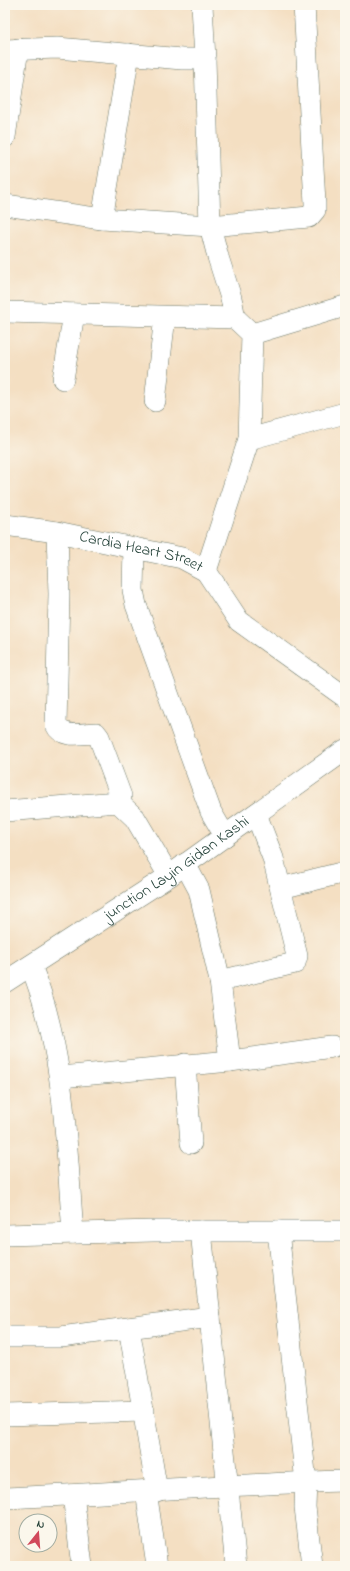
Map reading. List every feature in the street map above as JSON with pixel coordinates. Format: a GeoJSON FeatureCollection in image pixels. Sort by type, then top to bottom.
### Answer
{"type":"FeatureCollection","features":[{"type":"Feature","properties":{"kind":"street"},"geometry":{"type":"LineString","coordinates":[[202,5],[210,226],[231,298],[235,318],[252,334],[250,439],[206,571]]}},
{"type":"Feature","properties":{"kind":"street"},"geometry":{"type":"LineString","coordinates":[[5,205],[102,219],[210,226],[309,217],[315,210],[304,5]]}},
{"type":"Feature","properties":{"kind":"street"},"geometry":{"type":"LineString","coordinates":[[5,137],[11,49],[56,48],[182,59],[205,59]]}},
{"type":"Feature","properties":{"kind":"street"},"geometry":{"type":"LineString","coordinates":[[102,219],[129,54]]}},
{"type":"Feature","properties":{"kind":"street"},"geometry":{"type":"LineString","coordinates":[[252,334],[345,306]]}},
{"type":"Feature","properties":{"kind":"street"},"geometry":{"type":"LineString","coordinates":[[5,312],[235,318]]}},
{"type":"Feature","properties":{"kind":"street"},"geometry":{"type":"LineString","coordinates":[[63,379],[74,314]]}},
{"type":"Feature","properties":{"kind":"street"},"geometry":{"type":"LineString","coordinates":[[155,401],[165,317]]}},
{"type":"Feature","properties":{"kind":"street"},"geometry":{"type":"LineString","coordinates":[[250,439],[345,413]]}},
{"type":"Feature","properties":{"kind":"street","name":"Cardia Heart Street"},"geometry":{"type":"LineString","coordinates":[[5,525],[57,532],[182,558],[206,571],[239,621],[345,697]]}},
{"type":"Feature","properties":{"kind":"street"},"geometry":{"type":"LineString","coordinates":[[57,532],[59,594],[56,725],[64,734],[96,733],[99,737],[121,796],[118,802]]}},
{"type":"Feature","properties":{"kind":"street"},"geometry":{"type":"LineString","coordinates":[[134,548],[133,590],[136,605],[211,812],[224,836]]}},
{"type":"Feature","properties":{"kind":"street","name":"junction Layin Gidan Kashi"},"geometry":{"type":"LineString","coordinates":[[5,982],[177,870],[345,750]]}},
{"type":"Feature","properties":{"kind":"street"},"geometry":{"type":"LineString","coordinates":[[5,811],[118,802],[135,818],[177,870],[199,890],[220,982],[230,1060]]}},
{"type":"Feature","properties":{"kind":"street"},"geometry":{"type":"LineString","coordinates":[[220,982],[295,963],[297,956],[273,858],[256,814]]}},
{"type":"Feature","properties":{"kind":"street"},"geometry":{"type":"LineString","coordinates":[[281,888],[345,872]]}},
{"type":"Feature","properties":{"kind":"street"},"geometry":{"type":"LineString","coordinates":[[30,966],[43,995],[61,1077],[73,1233]]}},
{"type":"Feature","properties":{"kind":"street"},"geometry":{"type":"LineString","coordinates":[[61,1077],[230,1060],[332,1047]]}},
{"type":"Feature","properties":{"kind":"street"},"geometry":{"type":"LineString","coordinates":[[185,1064],[191,1144]]}},
{"type":"Feature","properties":{"kind":"street"},"geometry":{"type":"LineString","coordinates":[[201,1231],[236,1566]]}},
{"type":"Feature","properties":{"kind":"street"},"geometry":{"type":"LineString","coordinates":[[5,1235],[201,1231],[345,1231]]}},
{"type":"Feature","properties":{"kind":"street"},"geometry":{"type":"LineString","coordinates":[[278,1231],[306,1482],[306,1507],[312,1566]]}},
{"type":"Feature","properties":{"kind":"street"},"geometry":{"type":"LineString","coordinates":[[5,1337],[61,1337],[210,1317]]}},
{"type":"Feature","properties":{"kind":"street"},"geometry":{"type":"LineString","coordinates":[[129,1328],[144,1411],[157,1566]]}},
{"type":"Feature","properties":{"kind":"street"},"geometry":{"type":"LineString","coordinates":[[5,1415],[144,1411]]}},
{"type":"Feature","properties":{"kind":"street"},"geometry":{"type":"LineString","coordinates":[[5,1498],[345,1481]]}},
{"type":"Feature","properties":{"kind":"street"},"geometry":{"type":"LineString","coordinates":[[73,1495],[82,1566]]}}]}
